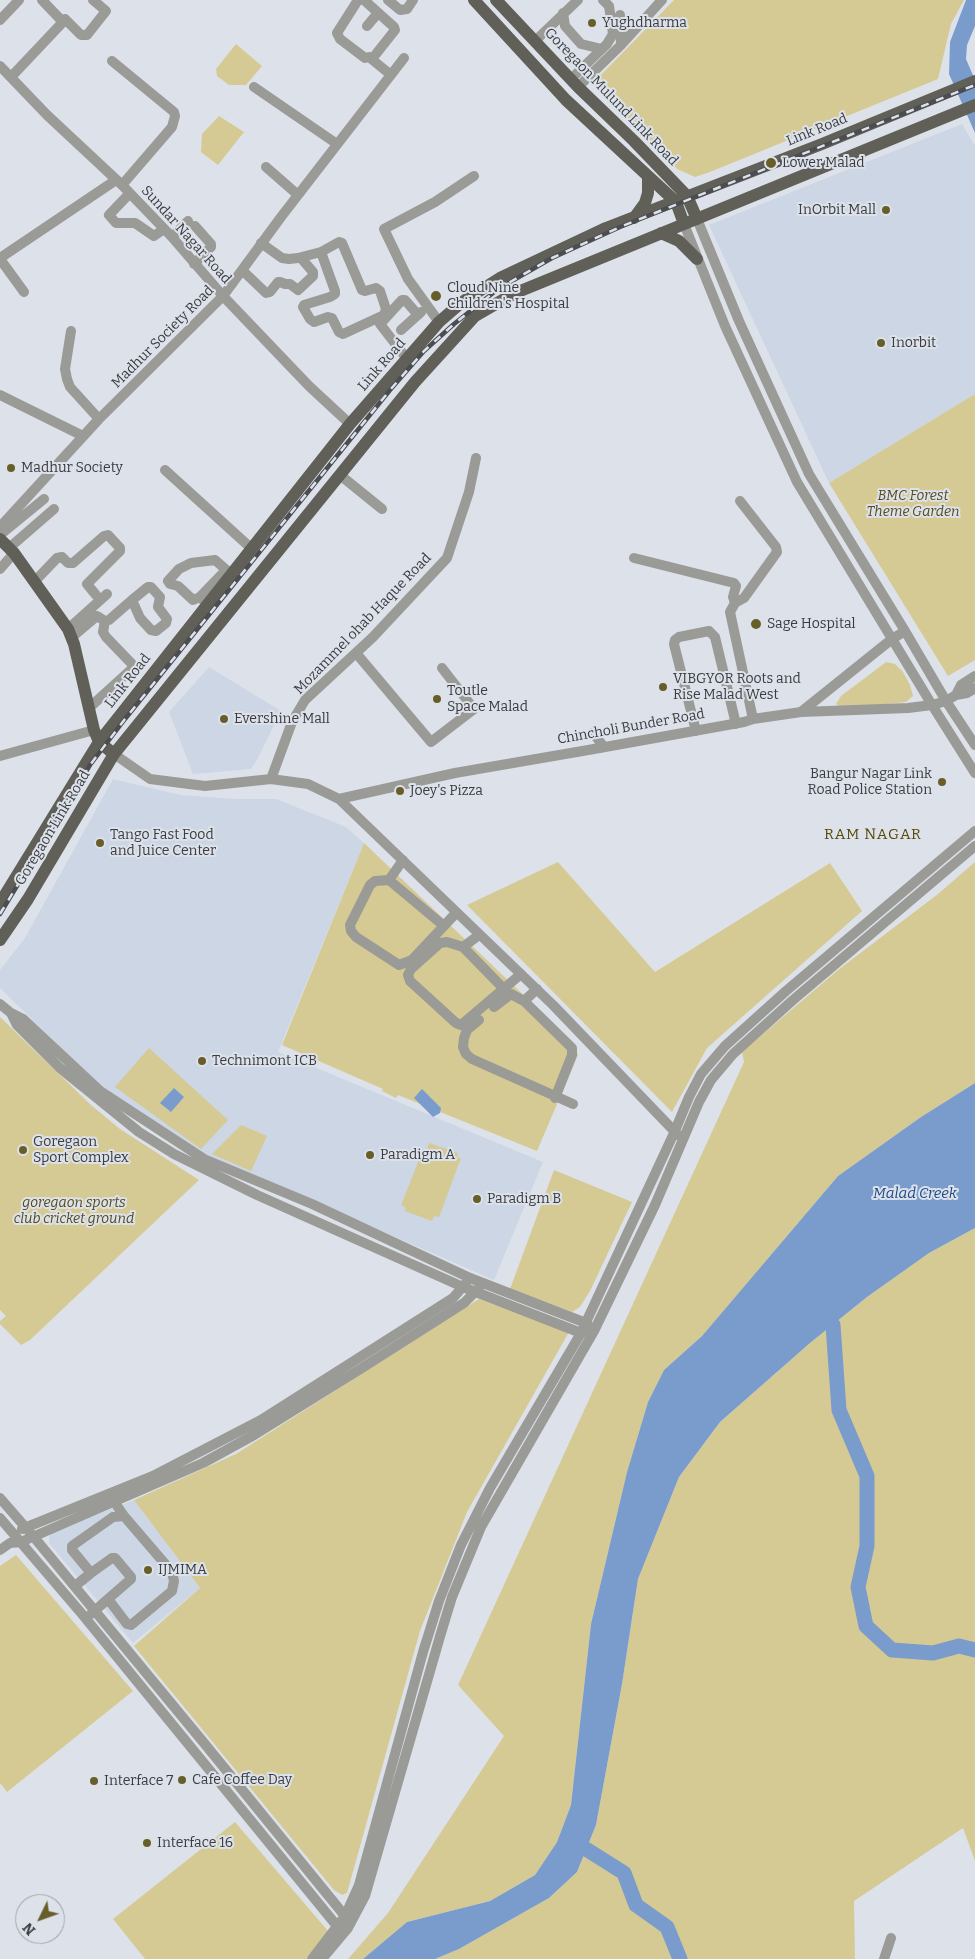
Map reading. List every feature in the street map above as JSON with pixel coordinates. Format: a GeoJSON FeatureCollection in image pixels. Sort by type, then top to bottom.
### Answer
{"type":"FeatureCollection","features":[{"type":"Feature","properties":{"kind":"main road","name":"Goregaon Mulund Link Road"},"geometry":{"type":"LineString","coordinates":[[474,0],[566,100],[648,176],[682,199]]}},
{"type":"Feature","properties":{"kind":"main road","name":"Goregaon Mulund Link Road"},"geometry":{"type":"LineString","coordinates":[[496,0],[574,83],[634,141],[697,219]]}},
{"type":"Feature","properties":{"kind":"main road","name":"Link Road"},"geometry":{"type":"LineString","coordinates":[[0,903],[97,736],[204,601],[252,549],[350,424],[439,322],[462,302],[500,278],[606,228],[948,94],[975,81]]}},
{"type":"Feature","properties":{"kind":"main road"},"geometry":{"type":"LineString","coordinates":[[6,544],[35,581],[70,634],[97,736],[114,754],[414,382],[475,316],[513,294],[975,105]]}},
{"type":"Feature","properties":{"kind":"main road"},"geometry":{"type":"LineString","coordinates":[[634,218],[645,203],[648,194],[648,176]]}},
{"type":"Feature","properties":{"kind":"main road"},"geometry":{"type":"LineString","coordinates":[[682,199],[684,224]]}},
{"type":"Feature","properties":{"kind":"main road"},"geometry":{"type":"LineString","coordinates":[[662,233],[679,241],[697,259]]}},
{"type":"Feature","properties":{"kind":"main road"},"geometry":{"type":"LineString","coordinates":[[282,510],[298,526]]}},
{"type":"Feature","properties":{"kind":"main road","name":"Goregaon Link Road"},"geometry":{"type":"LineString","coordinates":[[0,940],[28,899],[114,754]]}},
{"type":"Feature","properties":{"kind":"street"},"geometry":{"type":"LineString","coordinates":[[0,20],[19,0]]}},
{"type":"Feature","properties":{"kind":"street"},"geometry":{"type":"LineString","coordinates":[[42,0],[61,20]]}},
{"type":"Feature","properties":{"kind":"street"},"geometry":{"type":"LineString","coordinates":[[61,20],[64,18],[81,35],[86,35],[106,12],[93,0]]}},
{"type":"Feature","properties":{"kind":"street"},"geometry":{"type":"LineString","coordinates":[[358,0],[338,33],[340,39],[365,58],[369,57],[391,75]]}},
{"type":"Feature","properties":{"kind":"street"},"geometry":{"type":"LineString","coordinates":[[364,0],[395,30],[372,60]]}},
{"type":"Feature","properties":{"kind":"street"},"geometry":{"type":"LineString","coordinates":[[388,0],[400,10],[407,9],[413,0]]}},
{"type":"Feature","properties":{"kind":"street"},"geometry":{"type":"LineString","coordinates":[[535,41],[578,0]]}},
{"type":"Feature","properties":{"kind":"street"},"geometry":{"type":"LineString","coordinates":[[574,83],[583,69],[602,52],[614,34],[609,6],[603,0]]}},
{"type":"Feature","properties":{"kind":"street"},"geometry":{"type":"LineString","coordinates":[[583,69],[621,45],[662,0]]}},
{"type":"Feature","properties":{"kind":"street"},"geometry":{"type":"LineString","coordinates":[[367,26],[378,12]]}},
{"type":"Feature","properties":{"kind":"street"},"geometry":{"type":"LineString","coordinates":[[563,14],[565,26],[581,44],[602,52]]}},
{"type":"Feature","properties":{"kind":"street"},"geometry":{"type":"LineString","coordinates":[[620,15],[621,45]]}},
{"type":"Feature","properties":{"kind":"street"},"geometry":{"type":"LineString","coordinates":[[4,74],[60,25],[61,20]]}},
{"type":"Feature","properties":{"kind":"street","name":"Madhur Society Road"},"geometry":{"type":"LineString","coordinates":[[0,527],[99,419],[224,296],[261,243],[404,58]]}},
{"type":"Feature","properties":{"kind":"street"},"geometry":{"type":"LineString","coordinates":[[24,292],[0,258],[119,182],[172,127],[175,116],[174,112],[112,61]]}},
{"type":"Feature","properties":{"kind":"street","name":"Sundar Nagar Road"},"geometry":{"type":"LineString","coordinates":[[4,74],[130,193],[309,386],[350,424]]}},
{"type":"Feature","properties":{"kind":"street"},"geometry":{"type":"LineString","coordinates":[[254,87],[338,144]]}},
{"type":"Feature","properties":{"kind":"street"},"geometry":{"type":"LineString","coordinates":[[266,167],[298,195]]}},
{"type":"Feature","properties":{"kind":"street"},"geometry":{"type":"LineString","coordinates":[[439,322],[408,279],[384,229],[435,202],[474,176]]}},
{"type":"Feature","properties":{"kind":"street"},"geometry":{"type":"LineString","coordinates":[[130,193],[109,215],[116,223],[135,222],[154,236],[168,233],[192,223],[211,244],[211,247],[194,264]]}},
{"type":"Feature","properties":{"kind":"street"},"geometry":{"type":"LineString","coordinates":[[697,219],[739,321],[809,474],[946,701],[975,745]]}},
{"type":"Feature","properties":{"kind":"street"},"geometry":{"type":"LineString","coordinates":[[684,224],[726,326],[797,482],[975,773]]}},
{"type":"Feature","properties":{"kind":"street"},"geometry":{"type":"LineString","coordinates":[[261,243],[282,258],[300,258],[321,252],[339,242],[342,243],[362,290],[376,288],[380,291],[386,309],[384,315],[343,334],[339,332],[332,318],[328,317],[314,322],[310,319],[303,307],[304,305],[330,298],[335,291],[321,252]]}},
{"type":"Feature","properties":{"kind":"street"},"geometry":{"type":"LineString","coordinates":[[697,259],[711,254]]}},
{"type":"Feature","properties":{"kind":"street"},"geometry":{"type":"LineString","coordinates":[[242,270],[266,292],[270,292],[280,282],[290,284],[298,290],[313,276],[313,272],[300,258]]}},
{"type":"Feature","properties":{"kind":"street"},"geometry":{"type":"LineString","coordinates":[[407,359],[380,324],[402,300],[405,300],[418,315]]}},
{"type":"Feature","properties":{"kind":"street"},"geometry":{"type":"LineString","coordinates":[[401,330],[428,306]]}},
{"type":"Feature","properties":{"kind":"street"},"geometry":{"type":"LineString","coordinates":[[70,331],[65,369],[67,379],[70,387],[99,419]]}},
{"type":"Feature","properties":{"kind":"street"},"geometry":{"type":"LineString","coordinates":[[0,395],[83,436]]}},
{"type":"Feature","properties":{"kind":"street","name":"Mozammel ohab Haque Road"},"geometry":{"type":"LineString","coordinates":[[271,778],[292,722],[305,700],[356,653],[447,558],[469,492],[476,458]]}},
{"type":"Feature","properties":{"kind":"street"},"geometry":{"type":"LineString","coordinates":[[165,470],[252,549]]}},
{"type":"Feature","properties":{"kind":"street"},"geometry":{"type":"LineString","coordinates":[[340,475],[382,509]]}},
{"type":"Feature","properties":{"kind":"street"},"geometry":{"type":"LineString","coordinates":[[0,569],[6,544],[44,499]]}},
{"type":"Feature","properties":{"kind":"street"},"geometry":{"type":"LineString","coordinates":[[734,603],[744,598],[777,552],[776,547],[740,501]]}},
{"type":"Feature","properties":{"kind":"street"},"geometry":{"type":"LineString","coordinates":[[6,544],[54,509]]}},
{"type":"Feature","properties":{"kind":"street"},"geometry":{"type":"LineString","coordinates":[[35,581],[57,558],[62,558],[68,563],[72,563],[104,536],[108,535],[120,548],[120,551],[87,584],[96,595]]}},
{"type":"Feature","properties":{"kind":"street"},"geometry":{"type":"LineString","coordinates":[[634,558],[734,582],[736,586],[733,596],[734,603],[730,612],[753,719]]}},
{"type":"Feature","properties":{"kind":"street"},"geometry":{"type":"LineString","coordinates":[[204,601],[193,600],[178,586],[170,584],[168,581],[179,570],[191,563],[215,560],[229,572]]}},
{"type":"Feature","properties":{"kind":"street"},"geometry":{"type":"LineString","coordinates":[[70,634],[107,594]]}},
{"type":"Feature","properties":{"kind":"street"},"geometry":{"type":"LineString","coordinates":[[105,621],[109,620],[132,600]]}},
{"type":"Feature","properties":{"kind":"street"},"geometry":{"type":"LineString","coordinates":[[70,634],[97,616],[105,621]]}},
{"type":"Feature","properties":{"kind":"street"},"geometry":{"type":"LineString","coordinates":[[89,708],[133,668],[132,664],[103,632],[105,621]]}},
{"type":"Feature","properties":{"kind":"street"},"geometry":{"type":"LineString","coordinates":[[696,731],[674,644],[679,637],[709,631],[715,637],[736,724]]}},
{"type":"Feature","properties":{"kind":"street"},"geometry":{"type":"LineString","coordinates":[[801,712],[892,639],[905,631]]}},
{"type":"Feature","properties":{"kind":"street"},"geometry":{"type":"LineString","coordinates":[[356,653],[432,742],[474,709],[442,668]]}},
{"type":"Feature","properties":{"kind":"street"},"geometry":{"type":"LineString","coordinates":[[956,695],[961,685],[975,676]]}},
{"type":"Feature","properties":{"kind":"street"},"geometry":{"type":"LineString","coordinates":[[956,695],[968,693],[975,688]]}},
{"type":"Feature","properties":{"kind":"street","name":"Chincholi Bunder Road"},"geometry":{"type":"LineString","coordinates":[[339,800],[455,772],[736,724],[753,719],[801,712],[908,708],[932,705],[946,701],[956,695]]}},
{"type":"Feature","properties":{"kind":"street"},"geometry":{"type":"LineString","coordinates":[[593,733],[604,747]]}},
{"type":"Feature","properties":{"kind":"street"},"geometry":{"type":"LineString","coordinates":[[0,756],[97,736]]}},
{"type":"Feature","properties":{"kind":"street"},"geometry":{"type":"LineString","coordinates":[[114,754],[150,779],[205,786],[271,778],[308,784],[339,800],[537,989],[678,1136]]}},
{"type":"Feature","properties":{"kind":"street"},"geometry":{"type":"LineString","coordinates":[[322,1959],[348,1928],[365,1896],[452,1597],[480,1527],[594,1331],[655,1204],[689,1097],[701,1074],[725,1046],[786,991],[975,831]]}},
{"type":"Feature","properties":{"kind":"street"},"geometry":{"type":"LineString","coordinates":[[312,1959],[345,1916],[359,1885],[423,1652],[439,1601],[458,1553],[490,1488],[581,1333],[678,1136],[711,1080],[733,1054],[975,846]]}},
{"type":"Feature","properties":{"kind":"street"},"geometry":{"type":"LineString","coordinates":[[389,880],[403,860]]}},
{"type":"Feature","properties":{"kind":"street"},"geometry":{"type":"LineString","coordinates":[[444,926],[389,880],[375,880],[370,885],[350,924],[351,932],[356,937],[399,965],[412,960],[444,926],[456,913]]}},
{"type":"Feature","properties":{"kind":"street"},"geometry":{"type":"LineString","coordinates":[[463,947],[479,935]]}},
{"type":"Feature","properties":{"kind":"street"},"geometry":{"type":"LineString","coordinates":[[504,989],[463,947],[447,942],[440,943],[410,969],[408,975],[410,981],[456,1023],[462,1025],[504,989],[521,974]]}},
{"type":"Feature","properties":{"kind":"street"},"geometry":{"type":"LineString","coordinates":[[524,1001],[537,989]]}},
{"type":"Feature","properties":{"kind":"street"},"geometry":{"type":"LineString","coordinates":[[555,1098],[572,1055],[572,1048],[524,1001],[511,994],[467,1030],[463,1047],[466,1054],[472,1059],[555,1098],[573,1104]]}},
{"type":"Feature","properties":{"kind":"street"},"geometry":{"type":"LineString","coordinates":[[0,1004],[11,1013],[23,1019],[100,1091],[204,1159],[312,1204],[470,1278],[586,1323],[594,1331]]}},
{"type":"Feature","properties":{"kind":"street"},"geometry":{"type":"LineString","coordinates":[[11,1013],[17,1025],[60,1068],[139,1132],[203,1170],[463,1287],[581,1333],[594,1331]]}},
{"type":"Feature","properties":{"kind":"street"},"geometry":{"type":"LineString","coordinates":[[251,1192],[255,1181]]}},
{"type":"Feature","properties":{"kind":"street"},"geometry":{"type":"LineString","coordinates":[[240,1437],[261,1420],[453,1298],[470,1278]]}},
{"type":"Feature","properties":{"kind":"street"},"geometry":{"type":"LineString","coordinates":[[15,1540],[33,1536],[153,1476],[240,1437],[464,1303],[484,1283]]}},
{"type":"Feature","properties":{"kind":"street"},"geometry":{"type":"LineString","coordinates":[[0,1498],[95,1610],[345,1916],[348,1928]]}},
{"type":"Feature","properties":{"kind":"street"},"geometry":{"type":"LineString","coordinates":[[108,1599],[127,1624],[131,1625],[172,1591],[174,1581],[172,1572],[124,1516],[112,1498]]}},
{"type":"Feature","properties":{"kind":"street"},"geometry":{"type":"LineString","coordinates":[[0,1550],[15,1540],[26,1527],[112,1498]]}},
{"type":"Feature","properties":{"kind":"street"},"geometry":{"type":"LineString","coordinates":[[92,1573],[72,1550],[72,1546],[114,1517],[124,1516]]}},
{"type":"Feature","properties":{"kind":"street"},"geometry":{"type":"LineString","coordinates":[[0,1518],[15,1540],[85,1618],[337,1926],[348,1928]]}},
{"type":"Feature","properties":{"kind":"street"},"geometry":{"type":"LineString","coordinates":[[75,1586],[112,1558],[115,1558],[131,1577],[85,1618]]}},
{"type":"Feature","properties":{"kind":"street"},"geometry":{"type":"LineString","coordinates":[[884,1959],[891,1938]]}},
{"type":"Feature","properties":{"kind":"shaded area","name":"InOrbit Mall"},"geometry":{"type":"Polygon","coordinates":[[[962,124],[975,146],[975,394],[829,483],[709,225],[962,124]]]}},
{"type":"Feature","properties":{"kind":"shaded area","name":"Evershine Mall"},"geometry":{"type":"Polygon","coordinates":[[[209,667],[281,711],[251,769],[193,774],[169,712],[209,667]]]}},
{"type":"Feature","properties":{"kind":"shaded area"},"geometry":{"type":"Polygon","coordinates":[[[113,779],[180,795],[234,799],[276,799],[346,827],[364,843],[278,1052],[543,1162],[494,1280],[203,1153],[98,1084],[0,988],[0,970],[25,938],[113,779]]]}},
{"type":"Feature","properties":{"kind":"shaded area"},"geometry":{"type":"Polygon","coordinates":[[[134,1500],[200,1588],[133,1643],[49,1543],[50,1533],[134,1500]]]}},
{"type":"Feature","properties":{"kind":"green space"},"geometry":{"type":"Polygon","coordinates":[[[674,0],[964,0],[951,24],[938,79],[695,177],[677,169],[594,82],[674,0]]]}},
{"type":"Feature","properties":{"kind":"green space"},"geometry":{"type":"Polygon","coordinates":[[[236,44],[262,66],[246,85],[229,85],[217,76],[216,69],[236,44]]]}},
{"type":"Feature","properties":{"kind":"green space"},"geometry":{"type":"Polygon","coordinates":[[[219,116],[244,132],[218,165],[201,152],[202,134],[219,116]]]}},
{"type":"Feature","properties":{"kind":"green space","name":"BMC Forest Theme Garden"},"geometry":{"type":"Polygon","coordinates":[[[975,394],[975,660],[948,676],[829,483],[975,394]]]}},
{"type":"Feature","properties":{"kind":"green space"},"geometry":{"type":"Polygon","coordinates":[[[886,662],[895,664],[903,672],[910,685],[913,696],[906,702],[842,708],[836,704],[841,696],[886,662]]]}},
{"type":"Feature","properties":{"kind":"green space"},"geometry":{"type":"Polygon","coordinates":[[[364,843],[574,1043],[578,1055],[537,1151],[398,1095],[396,1098],[382,1091],[383,1089],[282,1045],[364,843]]]}},
{"type":"Feature","properties":{"kind":"green space"},"geometry":{"type":"Polygon","coordinates":[[[558,862],[655,972],[830,863],[862,911],[707,1048],[672,1112],[467,905],[558,862]]]}},
{"type":"Feature","properties":{"kind":"green space"},"geometry":{"type":"Polygon","coordinates":[[[975,862],[975,1083],[921,1117],[838,1176],[702,1336],[664,1370],[648,1402],[627,1472],[591,1624],[571,1805],[557,1842],[535,1875],[490,1901],[407,1922],[363,1959],[348,1959],[388,1913],[504,1736],[458,1685],[744,1062],[742,1052],[838,970],[938,894],[975,862]]]}},
{"type":"Feature","properties":{"kind":"green space","name":"goregaon sports club cricket ground"},"geometry":{"type":"Polygon","coordinates":[[[0,1017],[91,1105],[120,1129],[199,1180],[30,1340],[21,1345],[0,1324],[0,1321],[6,1316],[0,1310],[0,1017]]]}},
{"type":"Feature","properties":{"kind":"green space"},"geometry":{"type":"Polygon","coordinates":[[[149,1048],[228,1120],[201,1149],[115,1087],[149,1048]]]}},
{"type":"Feature","properties":{"kind":"green space"},"geometry":{"type":"Polygon","coordinates":[[[241,1125],[267,1136],[251,1171],[212,1154],[241,1125]]]}},
{"type":"Feature","properties":{"kind":"green space"},"geometry":{"type":"Polygon","coordinates":[[[429,1143],[458,1153],[457,1157],[461,1158],[439,1217],[434,1216],[432,1221],[405,1211],[405,1207],[401,1205],[423,1150],[427,1150],[429,1143]]]}},
{"type":"Feature","properties":{"kind":"green space"},"geometry":{"type":"Polygon","coordinates":[[[554,1170],[632,1202],[590,1291],[580,1307],[572,1312],[510,1289],[554,1170]]]}},
{"type":"Feature","properties":{"kind":"green space"},"geometry":{"type":"Polygon","coordinates":[[[975,1228],[975,1861],[963,1828],[854,1901],[855,1959],[435,1959],[459,1949],[549,1898],[577,1872],[596,1825],[622,1684],[638,1579],[679,1477],[720,1422],[810,1343],[867,1297],[929,1253],[975,1228]]]}},
{"type":"Feature","properties":{"kind":"green space"},"geometry":{"type":"Polygon","coordinates":[[[479,1299],[569,1332],[467,1512],[420,1631],[347,1893],[342,1895],[334,1890],[134,1646],[200,1588],[134,1500],[236,1454],[479,1299]]]}},
{"type":"Feature","properties":{"kind":"green space"},"geometry":{"type":"Polygon","coordinates":[[[16,1555],[133,1691],[7,1792],[0,1783],[0,1566],[16,1555]]]}},
{"type":"Feature","properties":{"kind":"green space"},"geometry":{"type":"Polygon","coordinates":[[[235,1822],[328,1931],[306,1959],[145,1959],[113,1919],[235,1822]]]}},
{"type":"Feature","properties":{"kind":"water"},"geometry":{"type":"Polygon","coordinates":[[[966,0],[975,0],[975,26],[967,45],[966,59],[975,80],[975,133],[949,74],[950,42],[966,0]]]}},
{"type":"Feature","properties":{"kind":"water","name":"Malad Creek"},"geometry":{"type":"Polygon","coordinates":[[[975,1083],[975,1228],[929,1253],[867,1297],[810,1343],[720,1422],[679,1477],[638,1579],[622,1684],[596,1825],[577,1872],[549,1898],[459,1949],[435,1959],[363,1959],[407,1922],[490,1901],[535,1875],[557,1842],[571,1805],[591,1624],[627,1472],[648,1402],[664,1370],[702,1336],[838,1176],[921,1117],[975,1083]]]}},
{"type":"Feature","properties":{"kind":"water"},"geometry":{"type":"Polygon","coordinates":[[[174,1088],[184,1097],[171,1112],[160,1103],[174,1088]]]}},
{"type":"Feature","properties":{"kind":"water"},"geometry":{"type":"Polygon","coordinates":[[[422,1089],[441,1108],[440,1113],[433,1117],[414,1098],[422,1089]]]}},
{"type":"Feature","properties":{"kind":"waterway"},"geometry":{"type":"LineString","coordinates":[[833,1325],[839,1410],[867,1476],[867,1546],[858,1587],[866,1626],[892,1650],[933,1653],[959,1646],[975,1650]]}},
{"type":"Feature","properties":{"kind":"waterway"},"geometry":{"type":"LineString","coordinates":[[586,1849],[624,1873],[636,1905],[667,1927],[680,1959]]}},
{"type":"Feature","properties":{"kind":"railway"},"geometry":{"type":"LineString","coordinates":[[0,914],[90,765],[125,719],[390,390],[424,351],[454,324],[498,289],[552,258],[620,227],[975,85]]}},
{"type":"Feature","properties":{"kind":"place","name":"Yughdharma"},"geometry":{"type":"Point","coordinates":[592,23]}},
{"type":"Feature","properties":{"kind":"place","name":"Lower Malad"},"geometry":{"type":"Point","coordinates":[771,163]}},
{"type":"Feature","properties":{"kind":"place","name":"InOrbit Mall"},"geometry":{"type":"Point","coordinates":[886,210]}},
{"type":"Feature","properties":{"kind":"place","name":"Cloud Nine Children's Hospital"},"geometry":{"type":"Point","coordinates":[436,296]}},
{"type":"Feature","properties":{"kind":"place","name":"Inorbit"},"geometry":{"type":"Point","coordinates":[881,343]}},
{"type":"Feature","properties":{"kind":"place","name":"Madhur Society"},"geometry":{"type":"Point","coordinates":[11,468]}},
{"type":"Feature","properties":{"kind":"place","name":"Sage Hospital"},"geometry":{"type":"Point","coordinates":[756,624]}},
{"type":"Feature","properties":{"kind":"place","name":"VIBGYOR Roots and Rise Malad West"},"geometry":{"type":"Point","coordinates":[663,687]}},
{"type":"Feature","properties":{"kind":"place","name":"Toutle Space Malad"},"geometry":{"type":"Point","coordinates":[437,699]}},
{"type":"Feature","properties":{"kind":"place","name":"Evershine Mall"},"geometry":{"type":"Point","coordinates":[224,719]}},
{"type":"Feature","properties":{"kind":"place","name":"Bangur Nagar Link Road Police Station"},"geometry":{"type":"Point","coordinates":[942,782]}},
{"type":"Feature","properties":{"kind":"place","name":"Joey's Pizza"},"geometry":{"type":"Point","coordinates":[400,791]}},
{"type":"Feature","properties":{"kind":"place","name":"Tango Fast Food and Juice Center"},"geometry":{"type":"Point","coordinates":[100,843]}},
{"type":"Feature","properties":{"kind":"place","name":"Technimont ICB"},"geometry":{"type":"Point","coordinates":[202,1061]}},
{"type":"Feature","properties":{"kind":"place","name":"Goregaon Sport Complex"},"geometry":{"type":"Point","coordinates":[23,1150]}},
{"type":"Feature","properties":{"kind":"place","name":"Paradigm A"},"geometry":{"type":"Point","coordinates":[370,1155]}},
{"type":"Feature","properties":{"kind":"place","name":"Paradigm B"},"geometry":{"type":"Point","coordinates":[477,1199]}},
{"type":"Feature","properties":{"kind":"place","name":"IJMIMA"},"geometry":{"type":"Point","coordinates":[148,1570]}},
{"type":"Feature","properties":{"kind":"place","name":"Cafe Coffee Day"},"geometry":{"type":"Point","coordinates":[182,1780]}},
{"type":"Feature","properties":{"kind":"place","name":"Interface 7"},"geometry":{"type":"Point","coordinates":[94,1781]}},
{"type":"Feature","properties":{"kind":"place","name":"Interface 16"},"geometry":{"type":"Point","coordinates":[147,1843]}},
{"type":"Feature","properties":{"kind":"district","name":"RAM NAGAR"},"geometry":{"type":"Point","coordinates":[873,835]}}]}
